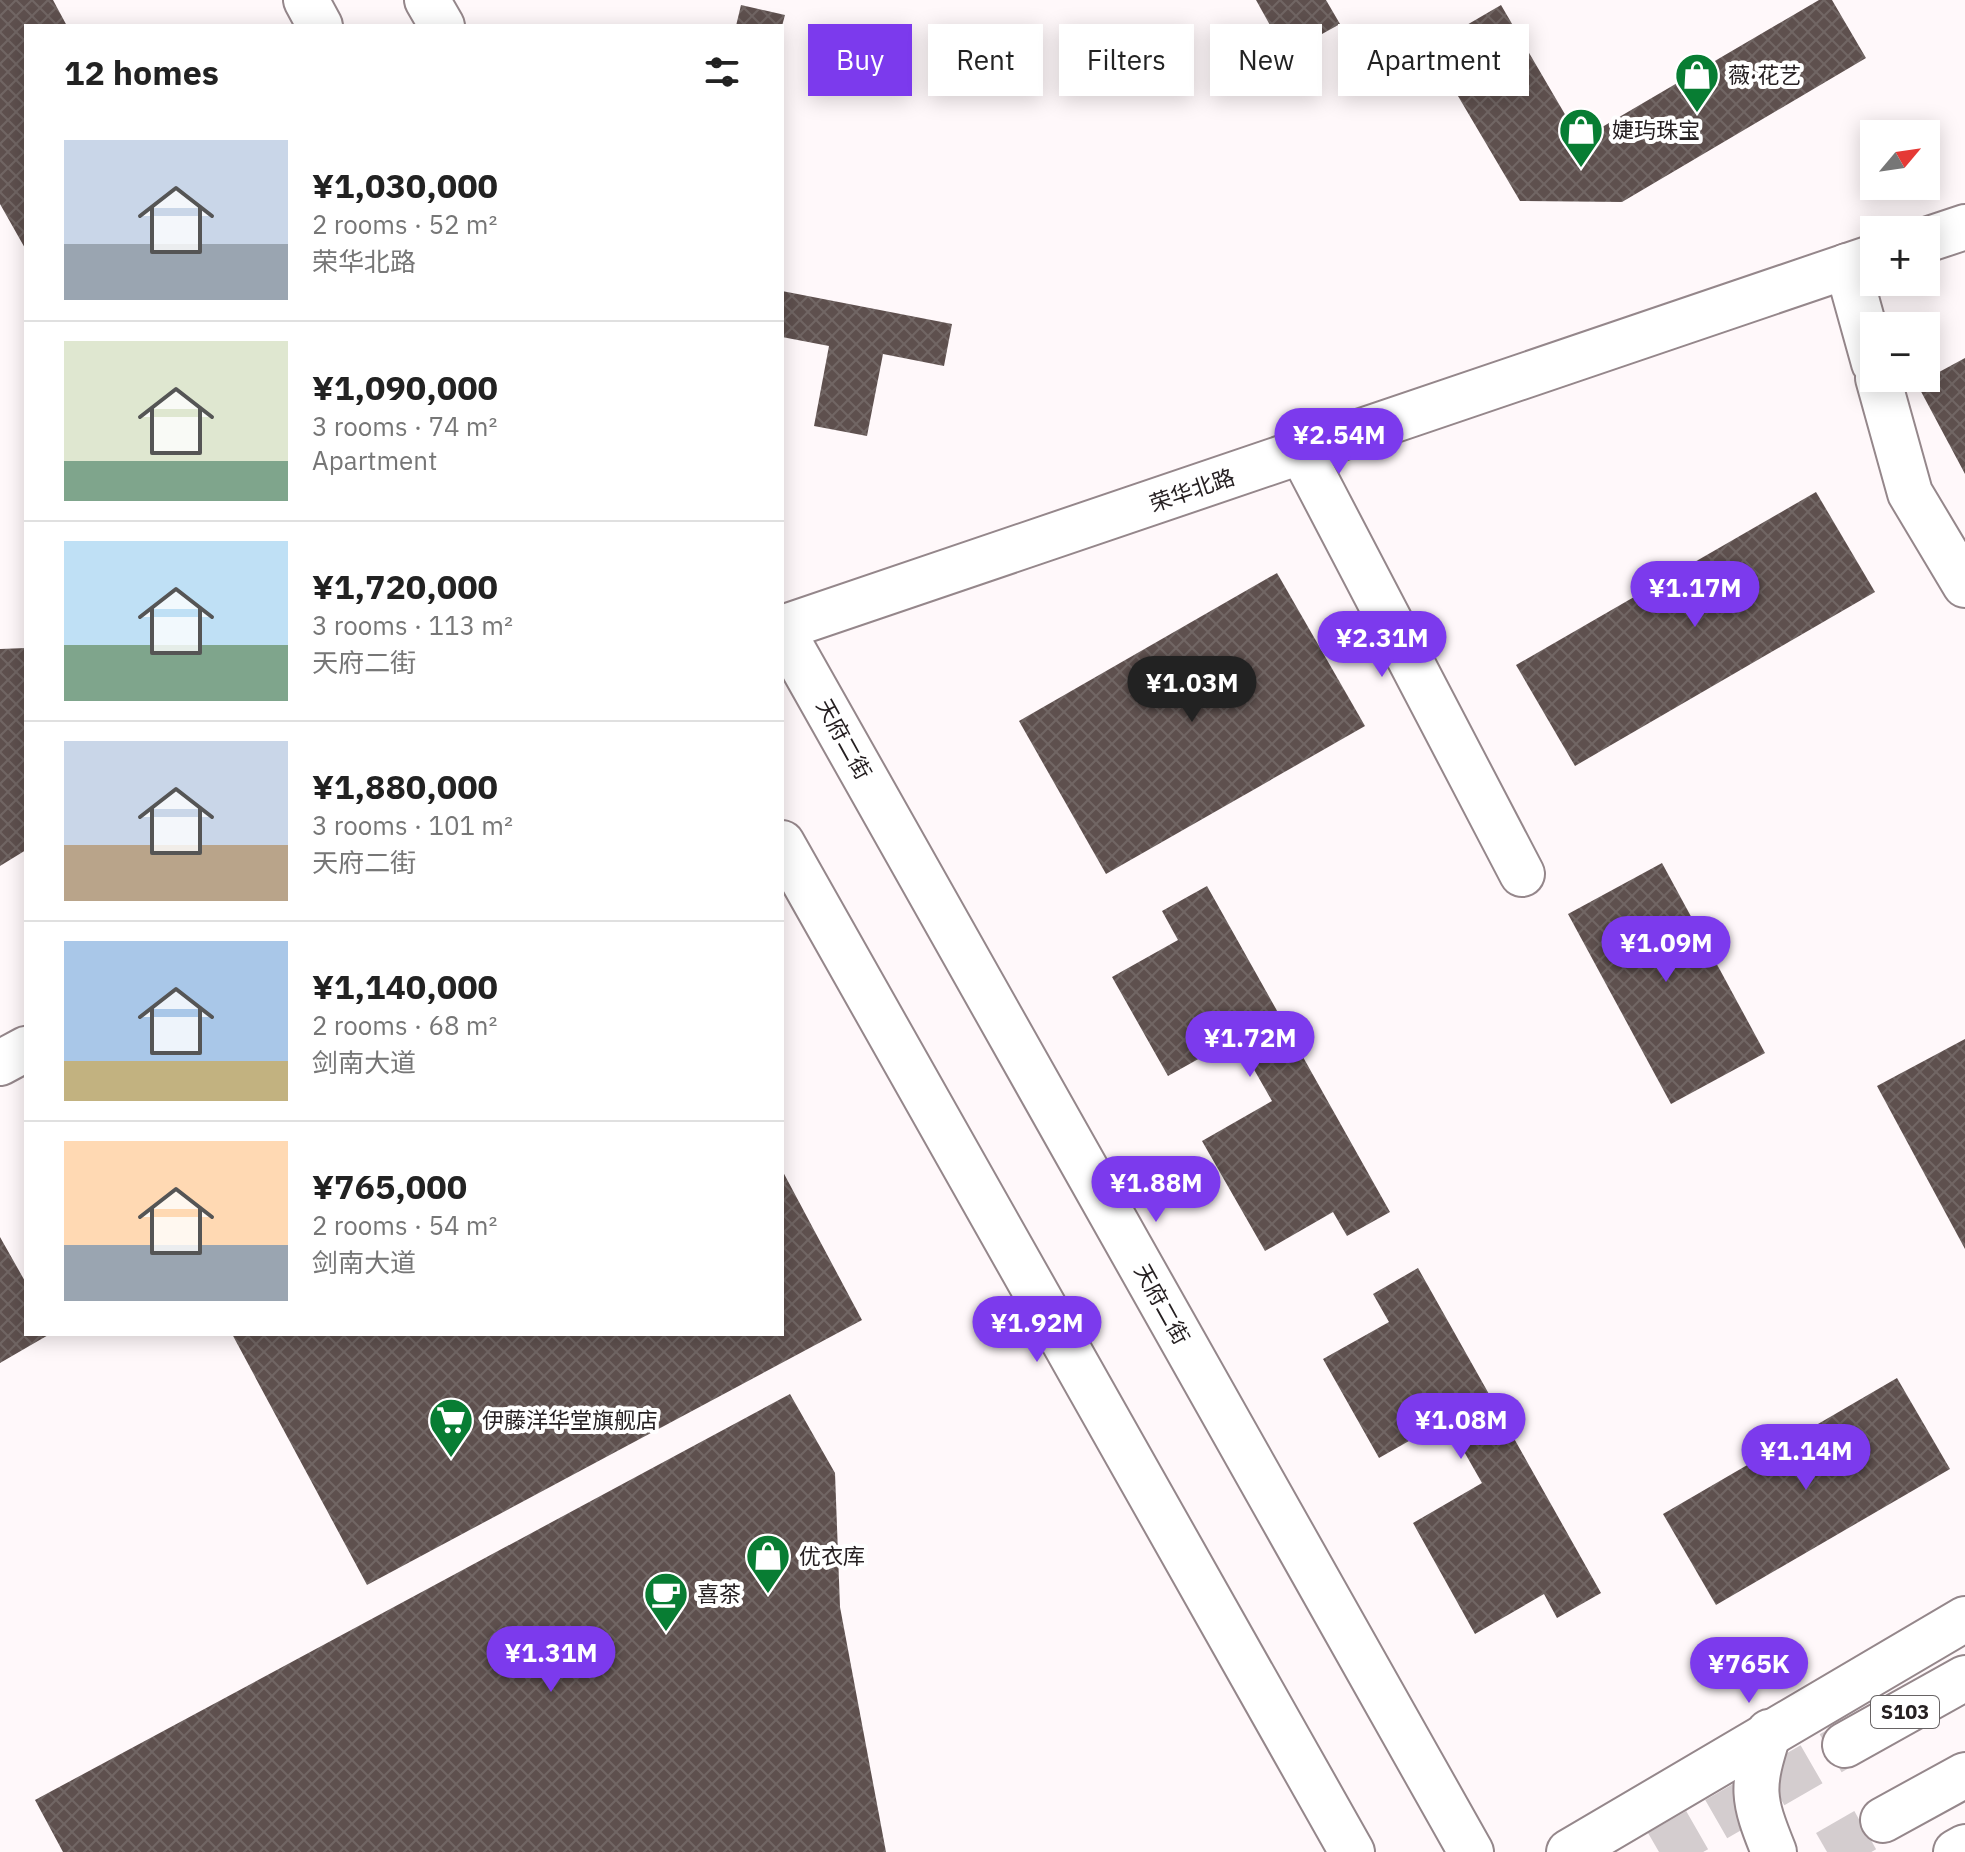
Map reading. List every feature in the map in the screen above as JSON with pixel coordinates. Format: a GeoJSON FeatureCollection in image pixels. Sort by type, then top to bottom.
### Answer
{"type":"FeatureCollection","features":[{"type":"Feature","properties":{"kind":"main road"},"geometry":{"type":"LineString","coordinates":[[306,0],[319,24]]}},
{"type":"Feature","properties":{"kind":"main road"},"geometry":{"type":"LineString","coordinates":[[427,0],[441,24]]}},
{"type":"Feature","properties":{"kind":"main road"},"geometry":{"type":"LineString","coordinates":[[1940,235],[1965,227]]}},
{"type":"Feature","properties":{"kind":"main road","name":"荣华北路"},"geometry":{"type":"LineString","coordinates":[[784,628],[1860,262]]}},
{"type":"Feature","properties":{"kind":"main road"},"geometry":{"type":"LineString","coordinates":[[1882,392],[1910,493],[1965,585]]}},
{"type":"Feature","properties":{"kind":"main road"},"geometry":{"type":"LineString","coordinates":[[1302,453],[1522,874]]}},
{"type":"Feature","properties":{"kind":"main road","name":"天府二街"},"geometry":{"type":"LineString","coordinates":[[784,633],[1471,1852]]}},
{"type":"Feature","properties":{"kind":"main road"},"geometry":{"type":"LineString","coordinates":[[784,847],[1352,1852]]}},
{"type":"Feature","properties":{"kind":"main road"},"geometry":{"type":"LineString","coordinates":[[0,1063],[24,1050]]}},
{"type":"Feature","properties":{"kind":"main road"},"geometry":{"type":"LineString","coordinates":[[1569,1852],[1965,1619]]}},
{"type":"Feature","properties":{"kind":"main road","name":"S103"},"geometry":{"type":"LineString","coordinates":[[1845,1745],[1965,1678]]}},
{"type":"Feature","properties":{"kind":"main road"},"geometry":{"type":"LineString","coordinates":[[1769,1732],[1755,1775],[1756,1809],[1774,1852]]}},
{"type":"Feature","properties":{"kind":"main road"},"geometry":{"type":"LineString","coordinates":[[1883,1820],[1965,1775]]}},
{"type":"Feature","properties":{"kind":"main road"},"geometry":{"type":"LineString","coordinates":[[1956,1852],[1965,1847]]}},
{"type":"Feature","properties":{"kind":"building"},"geometry":{"type":"Polygon","coordinates":[[[0,0],[53,0],[66,24],[24,24],[24,246],[0,204],[0,0]]]}},
{"type":"Feature","properties":{"kind":"building"},"geometry":{"type":"Polygon","coordinates":[[[1256,0],[1326,0],[1340,24],[1322,34],[1322,24],[1269,24],[1256,0]]]}},
{"type":"Feature","properties":{"kind":"building"},"geometry":{"type":"Polygon","coordinates":[[[1819,0],[1832,0],[1866,58],[1622,202],[1520,201],[1458,96],[1529,96],[1529,53],[1580,140],[1819,0]]]}},
{"type":"Feature","properties":{"kind":"building"},"geometry":{"type":"Polygon","coordinates":[[[741,5],[785,15],[783,24],[736,24],[741,5]]]}},
{"type":"Feature","properties":{"kind":"building"},"geometry":{"type":"Polygon","coordinates":[[[1501,5],[1512,24],[1468,24],[1501,5]]]}},
{"type":"Feature","properties":{"kind":"building"},"geometry":{"type":"Polygon","coordinates":[[[784,291],[952,324],[944,366],[883,354],[867,436],[814,426],[829,346],[784,337],[784,291]]]}},
{"type":"Feature","properties":{"kind":"building"},"geometry":{"type":"Polygon","coordinates":[[[1965,358],[1965,474],[1921,392],[1940,392],[1940,372],[1965,358]]]}},
{"type":"Feature","properties":{"kind":"building"},"geometry":{"type":"Polygon","coordinates":[[[1816,492],[1875,592],[1575,766],[1516,665],[1816,492]]]}},
{"type":"Feature","properties":{"kind":"building"},"geometry":{"type":"Polygon","coordinates":[[[1277,573],[1365,726],[1106,874],[1019,721],[1277,573]]]}},
{"type":"Feature","properties":{"kind":"building"},"geometry":{"type":"Polygon","coordinates":[[[24,648],[24,851],[0,866],[0,649],[24,648]]]}},
{"type":"Feature","properties":{"kind":"building"},"geometry":{"type":"Polygon","coordinates":[[[1662,863],[1765,1053],[1671,1104],[1568,914],[1662,863]]]}},
{"type":"Feature","properties":{"kind":"building"},"geometry":{"type":"Polygon","coordinates":[[[1207,886],[1390,1212],[1347,1236],[1333,1212],[1265,1251],[1202,1141],[1272,1101],[1236,1038],[1168,1076],[1112,977],[1178,940],[1162,911],[1207,886]]]}},
{"type":"Feature","properties":{"kind":"building"},"geometry":{"type":"Polygon","coordinates":[[[1965,1039],[1965,1249],[1877,1086],[1965,1039]]]}},
{"type":"Feature","properties":{"kind":"building","name":"伊藤洋华堂旗舰店"},"geometry":{"type":"Polygon","coordinates":[[[784,1174],[862,1320],[367,1585],[233,1336],[784,1336],[784,1174]]]}},
{"type":"Feature","properties":{"kind":"building"},"geometry":{"type":"Polygon","coordinates":[[[0,1237],[24,1279],[24,1336],[47,1336],[0,1363],[0,1237]]]}},
{"type":"Feature","properties":{"kind":"building"},"geometry":{"type":"Polygon","coordinates":[[[1418,1268],[1601,1593],[1557,1618],[1544,1594],[1475,1634],[1413,1523],[1482,1483],[1446,1420],[1379,1458],[1323,1359],[1389,1322],[1373,1294],[1418,1268]]]}},
{"type":"Feature","properties":{"kind":"building"},"geometry":{"type":"Polygon","coordinates":[[[1897,1378],[1950,1469],[1716,1605],[1663,1514],[1897,1378]]]}},
{"type":"Feature","properties":{"kind":"building"},"geometry":{"type":"Polygon","coordinates":[[[790,1394],[835,1473],[840,1607],[886,1852],[63,1852],[35,1800],[790,1394]]]}},
{"type":"Feature","properties":{"kind":"tunnel"},"geometry":{"type":"LineString","coordinates":[[1659,1852],[1845,1745]]}},
{"type":"Feature","properties":{"kind":"tunnel"},"geometry":{"type":"LineString","coordinates":[[1827,1852],[1883,1820]]}},
{"type":"Feature","properties":{"kind":"place","name":"薇·花艺"},"geometry":{"type":"Point","coordinates":[1697,114]}},
{"type":"Feature","properties":{"kind":"place","name":"婕玙珠宝"},"geometry":{"type":"Point","coordinates":[1581,169]}},
{"type":"Feature","properties":{"kind":"place","name":"伊藤洋华堂旗舰店"},"geometry":{"type":"Point","coordinates":[451,1459]}},
{"type":"Feature","properties":{"kind":"place","name":"优衣库"},"geometry":{"type":"Point","coordinates":[768,1595]}},
{"type":"Feature","properties":{"kind":"place","name":"喜茶"},"geometry":{"type":"Point","coordinates":[666,1633]}}]}
